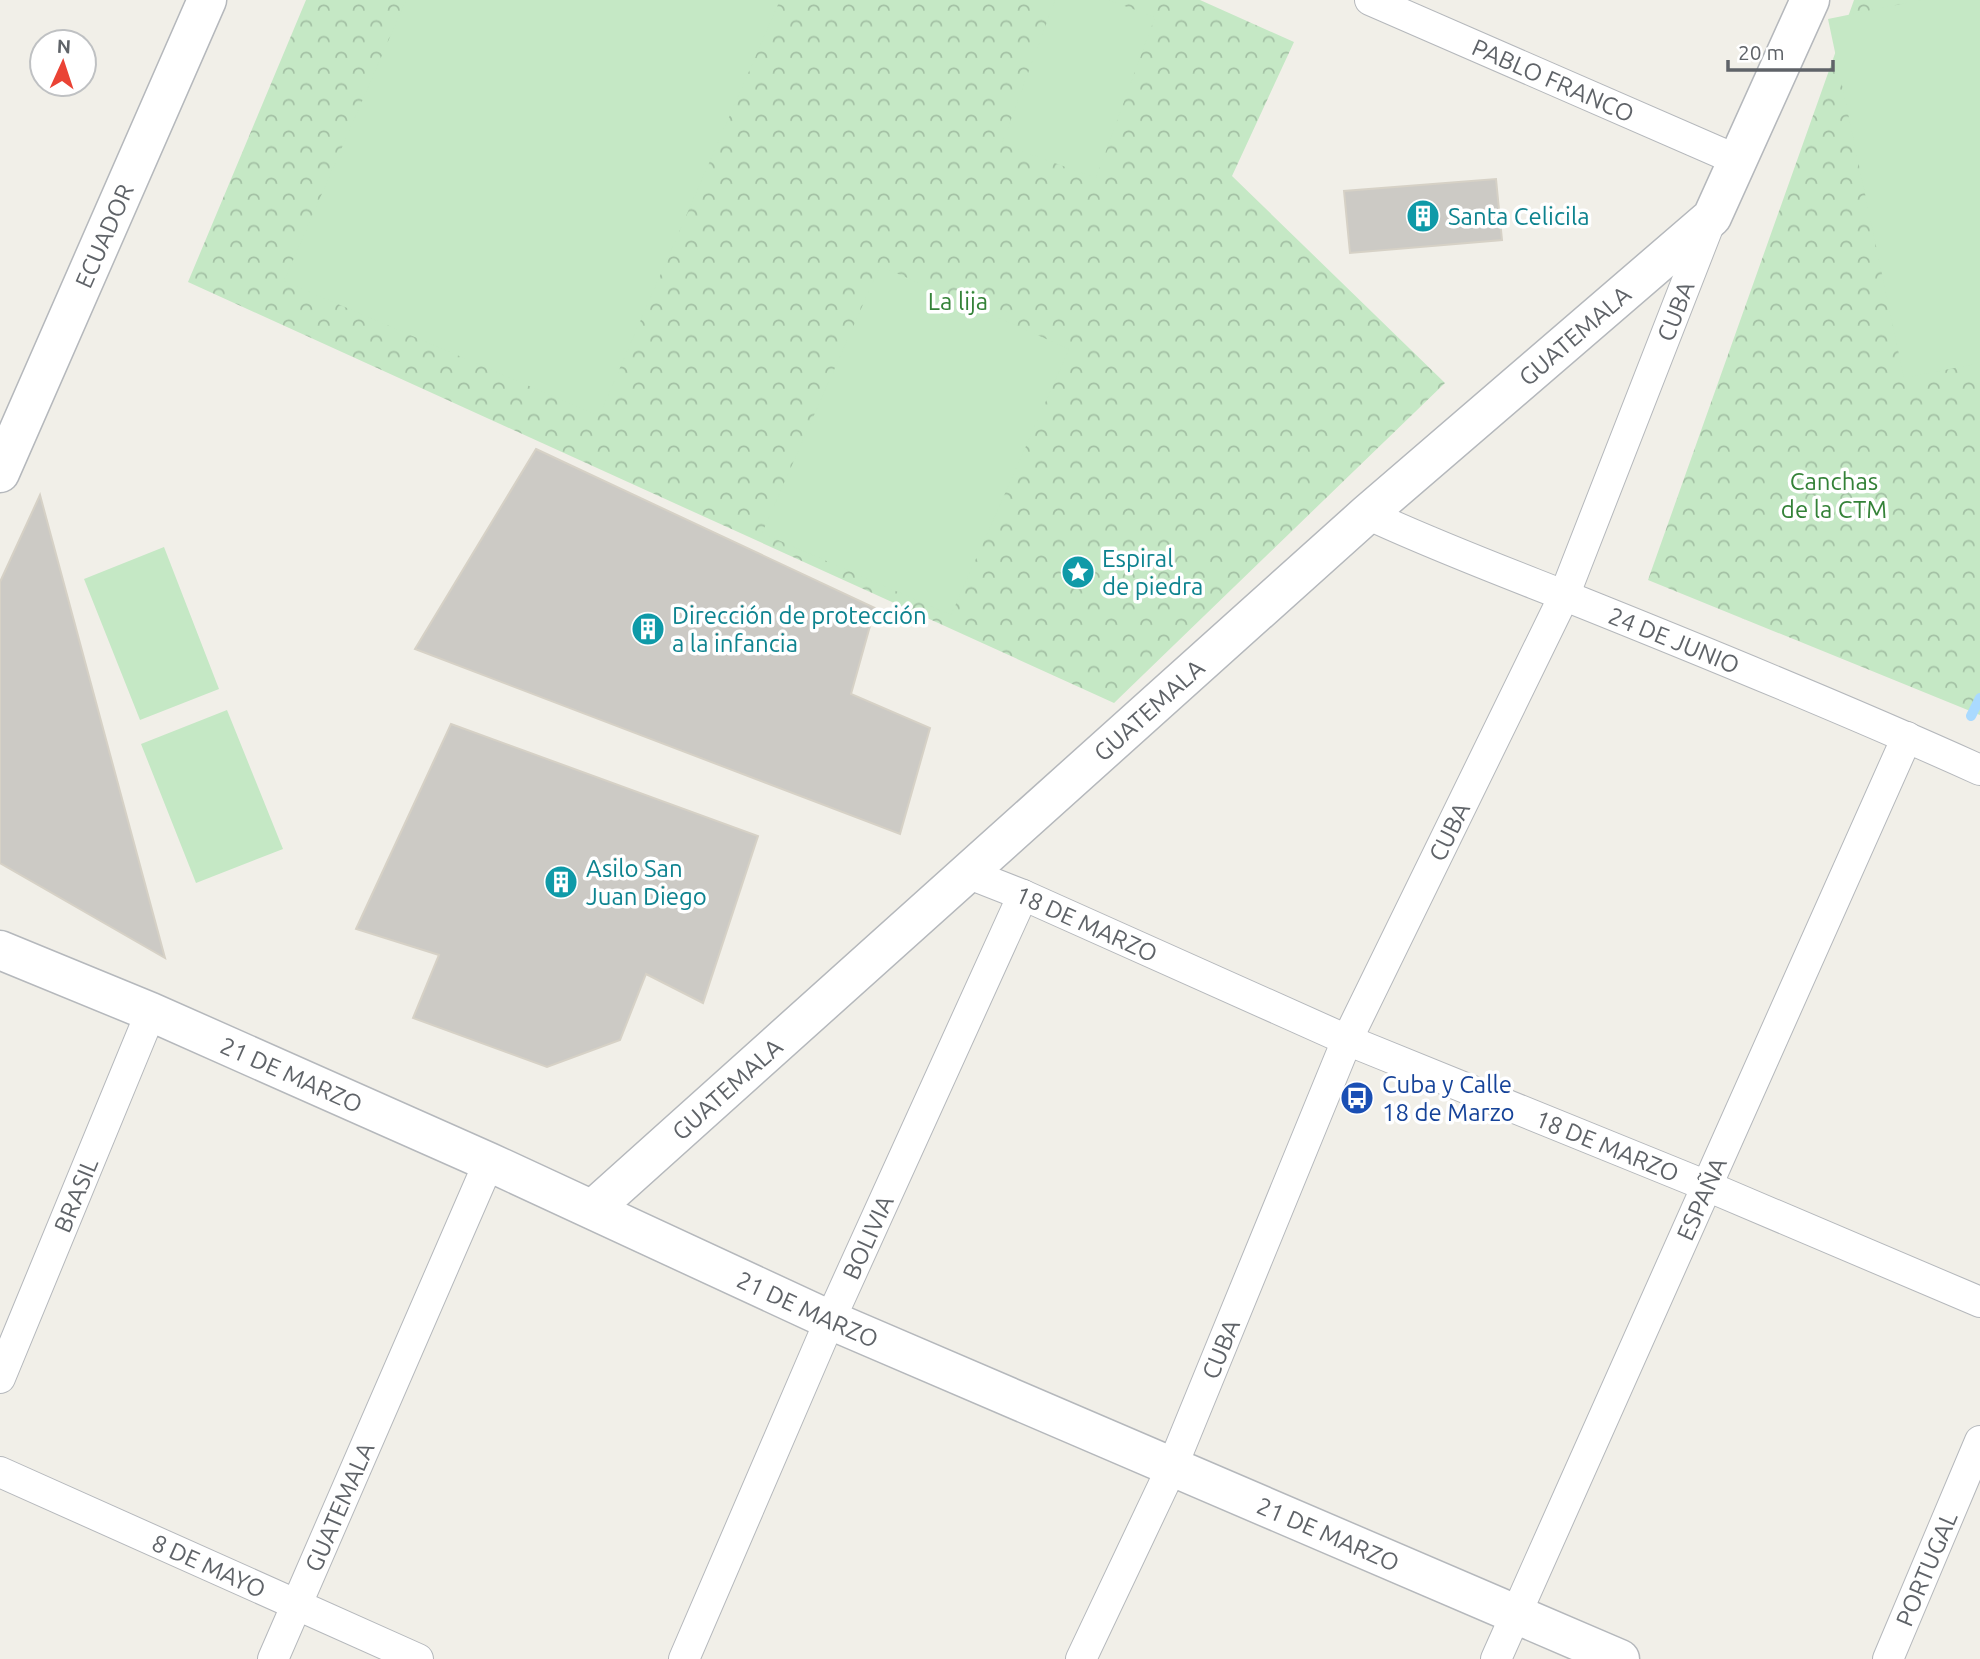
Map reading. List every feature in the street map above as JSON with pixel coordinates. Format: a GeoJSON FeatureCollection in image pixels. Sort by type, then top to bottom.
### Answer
{"type":"FeatureCollection","features":[{"type":"Feature","properties":{"kind":"street","name":"PABLO FRANCO"},"geometry":{"type":"LineString","coordinates":[[1370,0],[1409,8],[1737,160]]}},
{"type":"Feature","properties":{"kind":"street","name":"CUBA"},"geometry":{"type":"LineString","coordinates":[[1081,1659],[1172,1467],[1347,1040],[1564,596],[1712,217],[1810,0]]}},
{"type":"Feature","properties":{"kind":"street","name":"ECUADOR"},"geometry":{"type":"LineString","coordinates":[[4,453],[197,3]]}},
{"type":"Feature","properties":{"kind":"street","name":"GUATEMALA"},"geometry":{"type":"LineString","coordinates":[[593,1209],[1367,514],[1712,217]]}},
{"type":"Feature","properties":{"kind":"street","name":"24 DE JUNIO"},"geometry":{"type":"LineString","coordinates":[[1367,514],[1418,538],[1907,737],[1980,770]]}},
{"type":"Feature","properties":{"kind":"street","name":"ESPAÑA"},"geometry":{"type":"LineString","coordinates":[[1496,1659],[1907,737]]}},
{"type":"Feature","properties":{"kind":"street","name":"18 DE MARZO"},"geometry":{"type":"LineString","coordinates":[[967,873],[1023,895],[1347,1040],[1707,1186],[1980,1303]]}},
{"type":"Feature","properties":{"kind":"street","name":"BOLIVIA"},"geometry":{"type":"LineString","coordinates":[[684,1659],[831,1320],[1023,895]]}},
{"type":"Feature","properties":{"kind":"street","name":"21 DE MARZO"},"geometry":{"type":"LineString","coordinates":[[0,950],[151,1012],[489,1162],[831,1320],[1620,1659]]}},
{"type":"Feature","properties":{"kind":"street","name":"BRASIL"},"geometry":{"type":"LineString","coordinates":[[0,1378],[151,1012]]}},
{"type":"Feature","properties":{"kind":"street","name":"GUATEMALA"},"geometry":{"type":"LineString","coordinates":[[273,1659],[489,1162]]}},
{"type":"Feature","properties":{"kind":"street","name":"PORTUGAL"},"geometry":{"type":"LineString","coordinates":[[1888,1659],[1980,1441]]}},
{"type":"Feature","properties":{"kind":"street","name":"8 DE MAYO"},"geometry":{"type":"LineString","coordinates":[[0,1472],[418,1659]]}},
{"type":"Feature","properties":{"kind":"green space","name":"La lija"},"geometry":{"type":"Polygon","coordinates":[[[306,0],[1200,0],[1294,42],[1232,176],[1445,383],[1114,703],[188,282],[306,0]]]}},
{"type":"Feature","properties":{"kind":"green space"},"geometry":{"type":"Polygon","coordinates":[[[406,0],[780,0],[599,416],[284,281],[406,0]]]}},
{"type":"Feature","properties":{"kind":"green space"},"geometry":{"type":"Polygon","coordinates":[[[1055,0],[1108,0],[1155,17],[1096,178],[1002,144],[1055,0]]]}},
{"type":"Feature","properties":{"kind":"green space","name":"Canchas de la CTM"},"geometry":{"type":"Polygon","coordinates":[[[1854,0],[1980,0],[1980,715],[1648,580],[1854,0]]]}},
{"type":"Feature","properties":{"kind":"green space"},"geometry":{"type":"Polygon","coordinates":[[[1921,0],[1980,0],[1980,363],[1904,378],[1828,19],[1921,0]]]}},
{"type":"Feature","properties":{"kind":"green space"},"geometry":{"type":"Polygon","coordinates":[[[880,266],[1069,349],[951,615],[762,533],[880,266]]]}},
{"type":"Feature","properties":{"kind":"green space"},"geometry":{"type":"Polygon","coordinates":[[[164,547],[219,689],[140,720],[84,579],[164,547]]]}},
{"type":"Feature","properties":{"kind":"green space"},"geometry":{"type":"Polygon","coordinates":[[[227,710],[283,849],[196,883],[141,744],[227,710]]]}},
{"type":"Feature","properties":{"kind":"building","name":"Santa Celicila"},"geometry":{"type":"Polygon","coordinates":[[[1496,179],[1502,240],[1350,253],[1344,191],[1496,179]]]}},
{"type":"Feature","properties":{"kind":"building","name":"Dirección de protección a la infancia"},"geometry":{"type":"Polygon","coordinates":[[[536,449],[875,608],[851,694],[930,728],[900,834],[415,649],[536,449]]]}},
{"type":"Feature","properties":{"kind":"building"},"geometry":{"type":"Polygon","coordinates":[[[40,495],[165,958],[0,863],[0,582],[40,495]]]}},
{"type":"Feature","properties":{"kind":"building","name":"Asilo San Juan Diego"},"geometry":{"type":"Polygon","coordinates":[[[451,724],[758,836],[703,1003],[646,974],[620,1040],[547,1067],[413,1018],[439,955],[356,929],[451,724]]]}},
{"type":"Feature","properties":{"kind":"waterway"},"geometry":{"type":"LineString","coordinates":[[1971,716],[1980,698]]}},
{"type":"Feature","properties":{"kind":"place","name":"Santa Celicila"},"geometry":{"type":"Point","coordinates":[1423,216]}},
{"type":"Feature","properties":{"kind":"place","name":"Espiral de piedra"},"geometry":{"type":"Point","coordinates":[1078,572]}},
{"type":"Feature","properties":{"kind":"place","name":"Dirección de protección a la infancia"},"geometry":{"type":"Point","coordinates":[648,629]}},
{"type":"Feature","properties":{"kind":"place","name":"Asilo San Juan Diego"},"geometry":{"type":"Point","coordinates":[561,882]}},
{"type":"Feature","properties":{"kind":"place","name":"Cuba y Calle 18 de Marzo"},"geometry":{"type":"Point","coordinates":[1357,1098]}}]}
